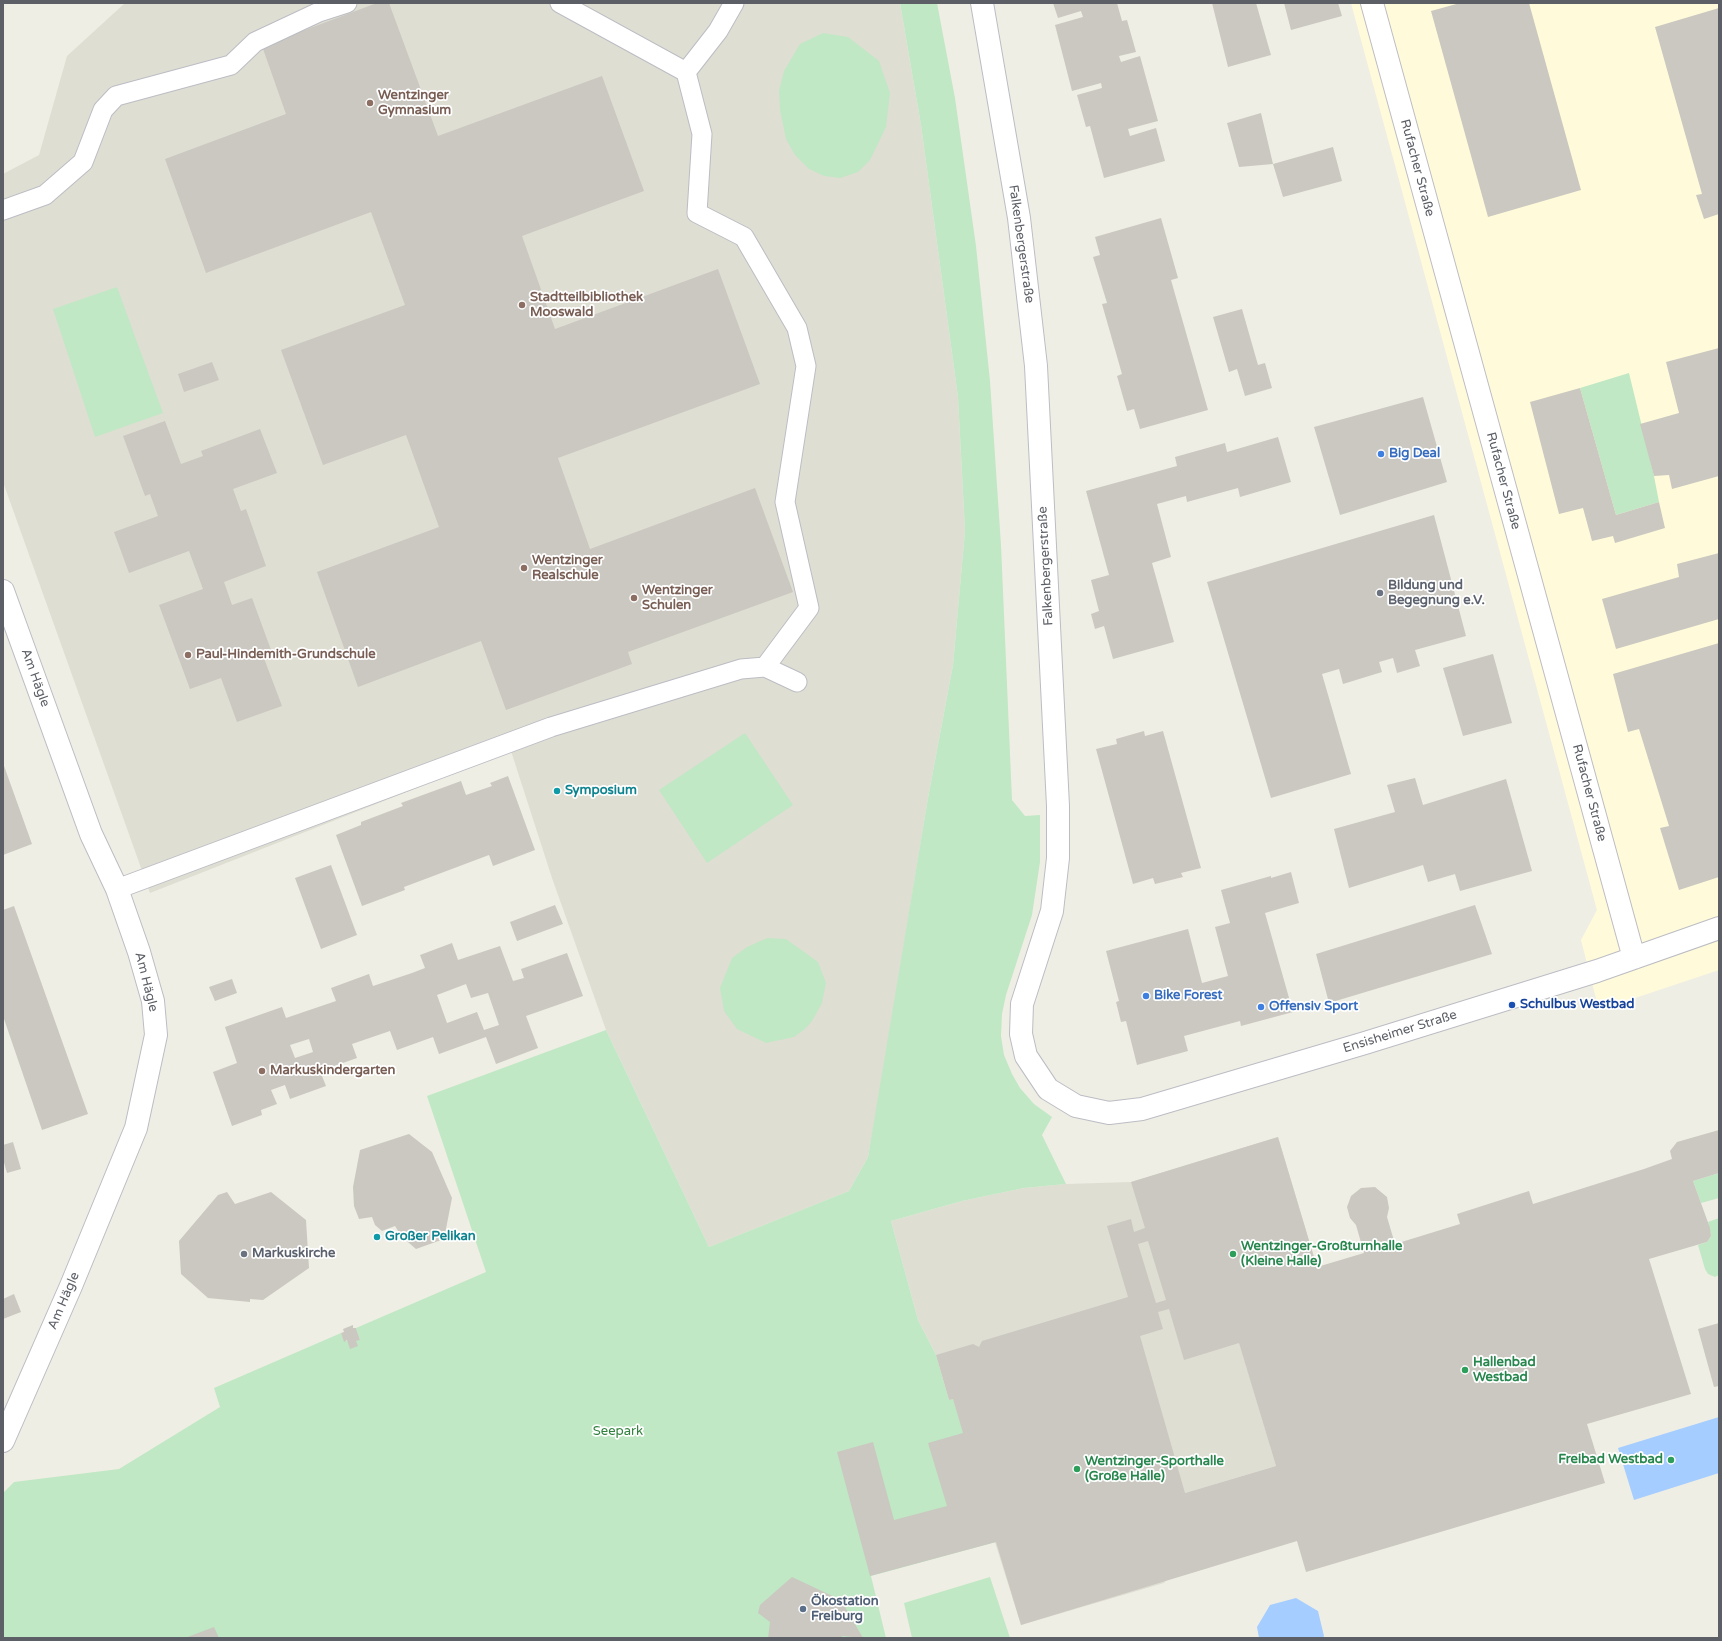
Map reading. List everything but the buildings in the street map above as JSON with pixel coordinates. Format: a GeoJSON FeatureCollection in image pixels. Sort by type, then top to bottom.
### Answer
{"type":"FeatureCollection","features":[{"type":"Feature","properties":{"kind":"street","name":"Falkenbergerstraße"},"geometry":{"type":"LineString","coordinates":[[982,3],[1019,218],[1036,366],[1058,806],[1058,858],[1052,911],[1022,1004],[1021,1034],[1026,1056],[1048,1089],[1076,1106]]}},
{"type":"Feature","properties":{"kind":"street","name":"Rufacher Straße"},"geometry":{"type":"LineString","coordinates":[[1372,3],[1634,958]]}},
{"type":"Feature","properties":{"kind":"street","name":"Am Hägle"},"geometry":{"type":"LineString","coordinates":[[3,591],[91,834],[117,889],[139,952],[153,1001],[156,1035],[136,1128],[71,1286],[3,1441]]}},
{"type":"Feature","properties":{"kind":"street","name":"Ensisheimer Straße"},"geometry":{"type":"LineString","coordinates":[[1076,1106],[1109,1113],[1142,1109],[1365,1043],[1634,958],[1719,928]]}},
{"type":"Feature","properties":{"kind":"lane"},"geometry":{"type":"LineString","coordinates":[[3,210],[45,195],[83,162],[103,110],[116,96],[231,65],[255,42],[319,12],[347,3]]}},
{"type":"Feature","properties":{"kind":"lane"},"geometry":{"type":"LineString","coordinates":[[560,3],[686,72],[702,134],[697,213],[744,237],[796,328],[806,366],[785,502],[809,608],[765,667]]}},
{"type":"Feature","properties":{"kind":"lane"},"geometry":{"type":"LineString","coordinates":[[686,72],[718,31],[734,3]]}},
{"type":"Feature","properties":{"kind":"lane"},"geometry":{"type":"LineString","coordinates":[[117,889],[551,727],[741,669],[765,667],[797,682]]}},
{"type":"Feature","properties":{"kind":"shaded area","name":"Wentzinger Schulen"},"geometry":{"type":"Polygon","coordinates":[[[125,3],[900,3],[921,125],[958,397],[965,531],[953,665],[928,798],[878,1102],[868,1157],[849,1191],[709,1247],[606,1030],[552,878],[511,751],[150,893],[3,482],[3,174],[39,155],[67,56],[125,3]]]}},
{"type":"Feature","properties":{"kind":"shaded area"},"geometry":{"type":"Polygon","coordinates":[[[1351,3],[1719,3],[1719,970],[1599,1010],[1581,940],[1597,910],[1351,3]]]}},
{"type":"Feature","properties":{"kind":"shaded area"},"geometry":{"type":"Polygon","coordinates":[[[1278,1137],[1332,1318],[1240,1345],[1276,1466],[1185,1493],[1208,1568],[1166,1580],[1164,1583],[1021,1625],[936,1355],[918,1320],[891,1221],[962,1201],[1024,1188],[1066,1184],[1131,1182],[1278,1137]]]}},
{"type":"Feature","properties":{"kind":"green space","name":"Seepark"},"geometry":{"type":"Polygon","coordinates":[[[900,3],[937,3],[955,98],[976,246],[990,381],[1001,545],[1012,800],[1025,816],[1040,815],[1040,862],[1032,915],[1006,995],[1002,1014],[1001,1036],[1004,1055],[1020,1088],[1034,1104],[1052,1117],[1042,1135],[1066,1184],[1024,1188],[962,1201],[891,1221],[918,1320],[936,1355],[949,1400],[953,1399],[996,1542],[871,1576],[886,1638],[3,1638],[3,1493],[14,1482],[119,1469],[220,1407],[214,1388],[341,1333],[344,1341],[360,1340],[356,1328],[486,1272],[427,1096],[606,1030],[709,1247],[849,1191],[868,1157],[928,798],[953,665],[965,531],[958,397],[921,125],[900,3]]]}},
{"type":"Feature","properties":{"kind":"green space"},"geometry":{"type":"Polygon","coordinates":[[[823,33],[848,37],[879,61],[890,93],[886,127],[870,160],[858,172],[840,178],[824,176],[809,169],[795,155],[786,139],[780,110],[779,91],[784,71],[800,44],[823,33]]]}},
{"type":"Feature","properties":{"kind":"green space"},"geometry":{"type":"Polygon","coordinates":[[[117,287],[163,413],[95,437],[53,309],[117,287]]]}},
{"type":"Feature","properties":{"kind":"green space"},"geometry":{"type":"Polygon","coordinates":[[[1629,373],[1659,502],[1616,515],[1580,388],[1629,373]]]}},
{"type":"Feature","properties":{"kind":"green space"},"geometry":{"type":"Polygon","coordinates":[[[745,733],[793,805],[707,863],[659,790],[745,733]]]}},
{"type":"Feature","properties":{"kind":"green space"},"geometry":{"type":"Polygon","coordinates":[[[767,938],[786,939],[818,962],[826,983],[822,1003],[812,1021],[805,1029],[794,1037],[766,1043],[737,1029],[724,1011],[720,988],[732,958],[747,947],[767,938]]]}},
{"type":"Feature","properties":{"kind":"green space"},"geometry":{"type":"Polygon","coordinates":[[[1719,1173],[1719,1198],[1701,1203],[1693,1181],[1719,1173]]]}},
{"type":"Feature","properties":{"kind":"green space"},"geometry":{"type":"Polygon","coordinates":[[[1719,1218],[1719,1275],[1715,1277],[1708,1274],[1705,1269],[1698,1245],[1707,1242],[1711,1236],[1708,1222],[1719,1218]]]}},
{"type":"Feature","properties":{"kind":"green space"},"geometry":{"type":"Polygon","coordinates":[[[990,1577],[1010,1638],[912,1638],[904,1603],[990,1577]]]}},
{"type":"Feature","properties":{"kind":"water","name":"Freibad Westbad"},"geometry":{"type":"Polygon","coordinates":[[[1719,1417],[1719,1473],[1634,1500],[1618,1448],[1719,1417]]]}},
{"type":"Feature","properties":{"kind":"water"},"geometry":{"type":"Polygon","coordinates":[[[1296,1598],[1318,1611],[1324,1636],[1323,1638],[1259,1638],[1257,1627],[1270,1605],[1296,1598]]]}},
{"type":"Feature","properties":{"kind":"place","name":"Wentzinger Gymnasium"},"geometry":{"type":"Point","coordinates":[370,103]}},
{"type":"Feature","properties":{"kind":"place","name":"Stadtteilbibliothek Mooswald"},"geometry":{"type":"Point","coordinates":[522,305]}},
{"type":"Feature","properties":{"kind":"place","name":"Big Deal"},"geometry":{"type":"Point","coordinates":[1381,454]}},
{"type":"Feature","properties":{"kind":"place","name":"Wentzinger Realschule"},"geometry":{"type":"Point","coordinates":[524,568]}},
{"type":"Feature","properties":{"kind":"place","name":"Bildung und Begegnung e.V."},"geometry":{"type":"Point","coordinates":[1380,593]}},
{"type":"Feature","properties":{"kind":"place","name":"Wentzinger Schulen"},"geometry":{"type":"Point","coordinates":[634,598]}},
{"type":"Feature","properties":{"kind":"place","name":"Paul-Hindemith-Grundschule"},"geometry":{"type":"Point","coordinates":[188,655]}},
{"type":"Feature","properties":{"kind":"place","name":"Symposium"},"geometry":{"type":"Point","coordinates":[557,791]}},
{"type":"Feature","properties":{"kind":"place","name":"Bike Forest"},"geometry":{"type":"Point","coordinates":[1146,996]}},
{"type":"Feature","properties":{"kind":"place","name":"Schulbus Westbad"},"geometry":{"type":"Point","coordinates":[1512,1005]}},
{"type":"Feature","properties":{"kind":"place","name":"Offensiv Sport"},"geometry":{"type":"Point","coordinates":[1261,1007]}},
{"type":"Feature","properties":{"kind":"place","name":"Markuskindergarten"},"geometry":{"type":"Point","coordinates":[262,1071]}},
{"type":"Feature","properties":{"kind":"place","name":"Großer Pelikan"},"geometry":{"type":"Point","coordinates":[377,1237]}},
{"type":"Feature","properties":{"kind":"place","name":"Markuskirche"},"geometry":{"type":"Point","coordinates":[244,1254]}},
{"type":"Feature","properties":{"kind":"place","name":"Wentzinger-Großturnhalle (Kleine Halle)"},"geometry":{"type":"Point","coordinates":[1233,1254]}},
{"type":"Feature","properties":{"kind":"place","name":"Hallenbad Westbad"},"geometry":{"type":"Point","coordinates":[1465,1370]}},
{"type":"Feature","properties":{"kind":"place","name":"Freibad Westbad"},"geometry":{"type":"Point","coordinates":[1671,1460]}},
{"type":"Feature","properties":{"kind":"place","name":"Wentzinger-Sporthalle (Große Halle)"},"geometry":{"type":"Point","coordinates":[1077,1469]}},
{"type":"Feature","properties":{"kind":"place","name":"Ökostation Freiburg"},"geometry":{"type":"Point","coordinates":[803,1609]}}]}
